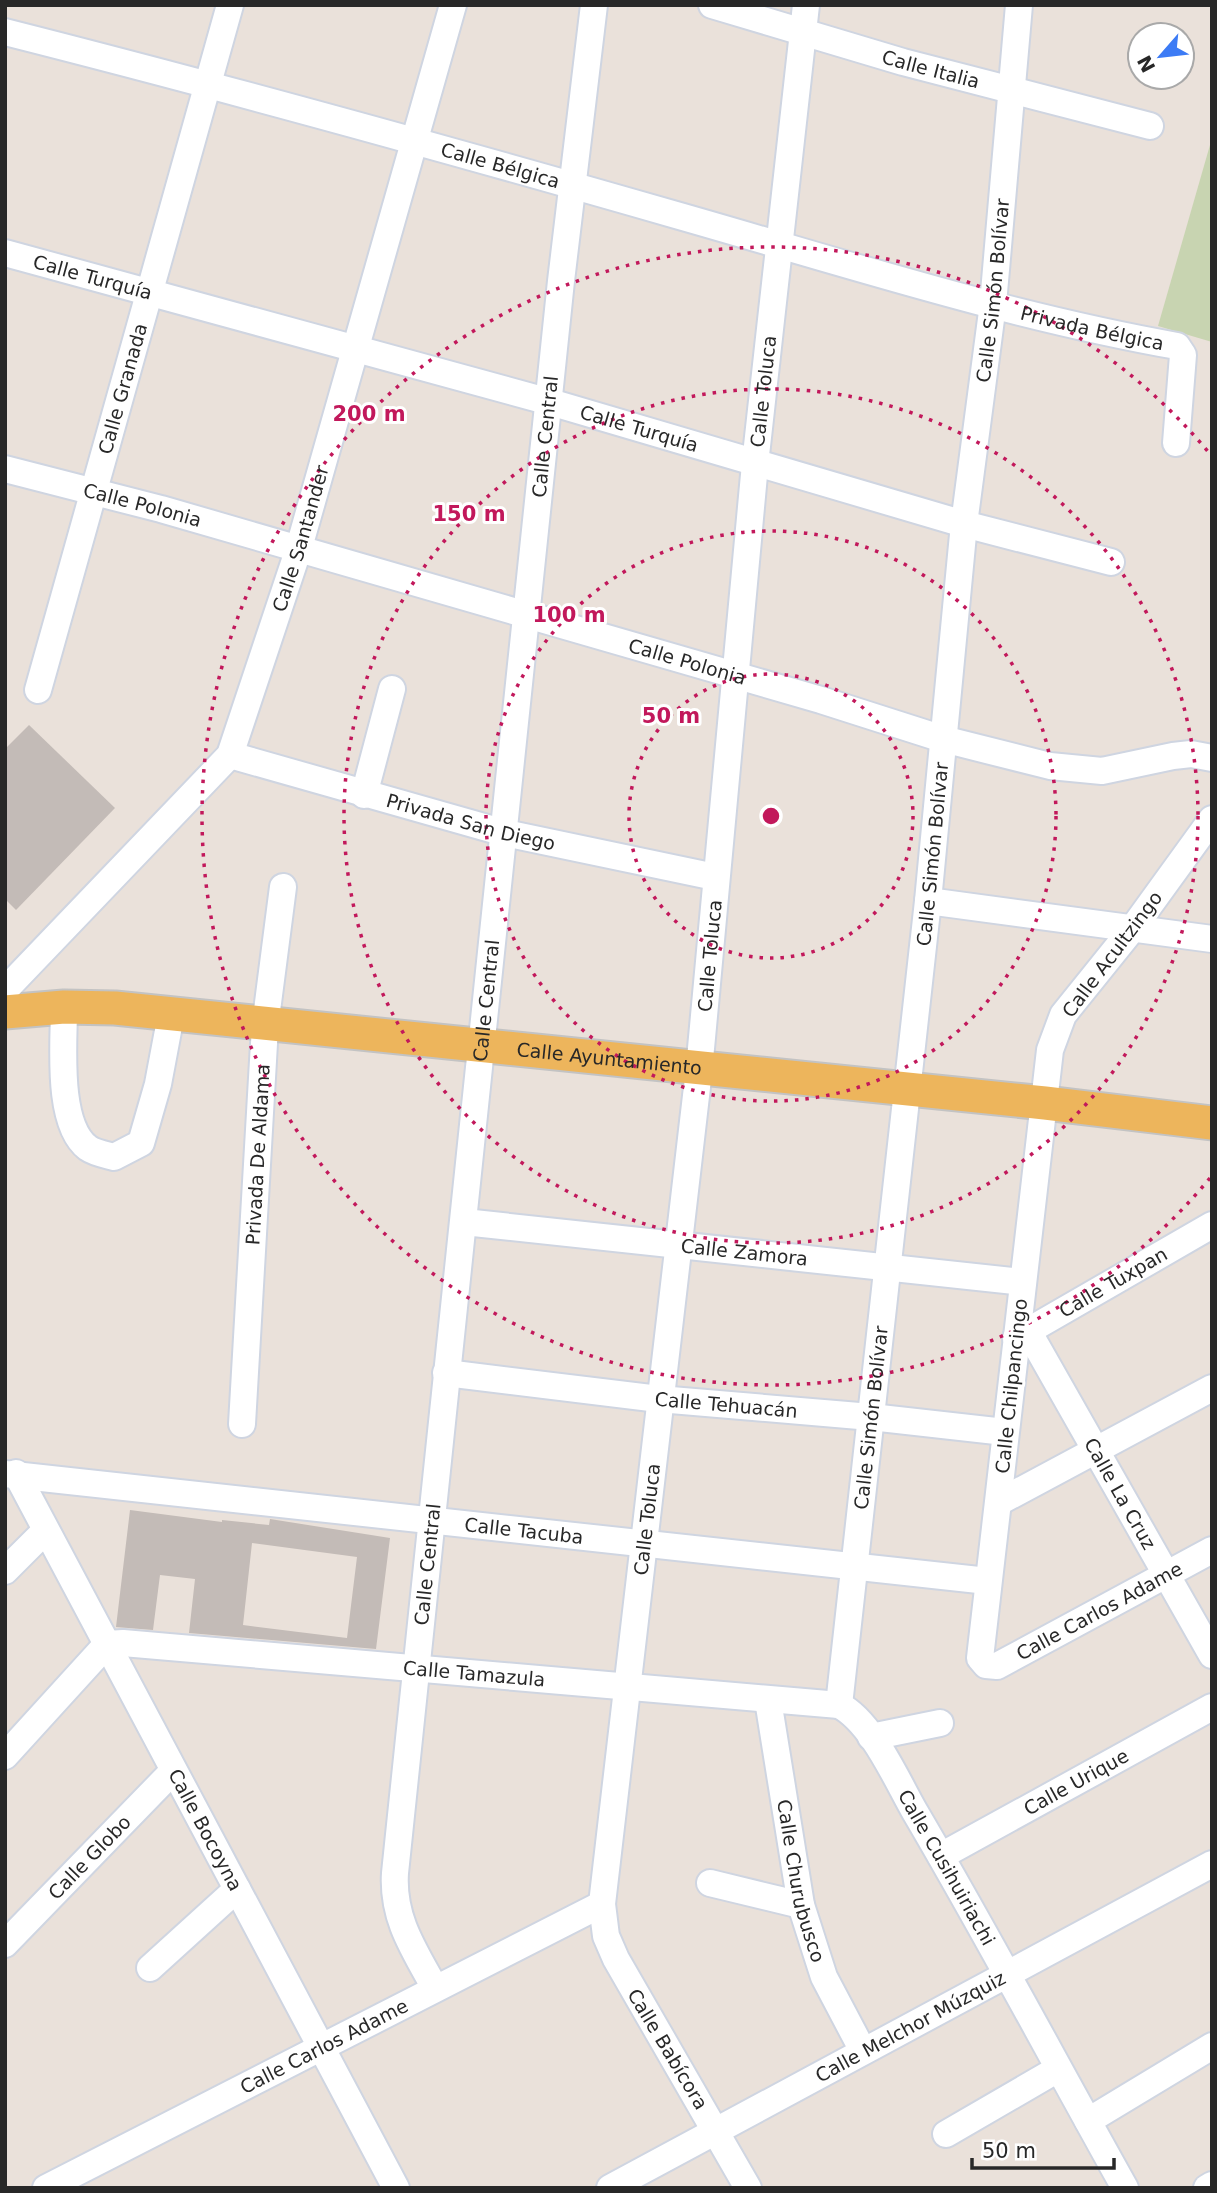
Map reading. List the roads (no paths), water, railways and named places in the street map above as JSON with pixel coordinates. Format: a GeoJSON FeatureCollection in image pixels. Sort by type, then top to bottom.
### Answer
{"type":"FeatureCollection","features":[{"type":"Feature","properties":{"kind":"main road","name":"Calle Ayuntamiento"},"geometry":{"type":"LineString","coordinates":[[5,1012],[64,1007],[171,1015],[1045,1103],[1212,1124]]}},
{"type":"Feature","properties":{"kind":"street","name":"Calle Granada"},"geometry":{"type":"LineString","coordinates":[[38,690],[230,5]]}},
{"type":"Feature","properties":{"kind":"street","name":"Calle Santander"},"geometry":{"type":"LineString","coordinates":[[5,990],[230,755],[298,551],[453,5]]}},
{"type":"Feature","properties":{"kind":"street","name":"Calle Central"},"geometry":{"type":"LineString","coordinates":[[435,1988],[402,1928],[394,1891],[480,1047],[505,833],[572,186],[594,5]]}},
{"type":"Feature","properties":{"kind":"street","name":"Calle Italia"},"geometry":{"type":"LineString","coordinates":[[712,5],[804,18],[1011,91],[1150,126]]}},
{"type":"Feature","properties":{"kind":"street","name":"Calle Simón Bolívar"},"geometry":{"type":"LineString","coordinates":[[839,1704],[928,901],[964,524],[993,304],[1019,5]]}},
{"type":"Feature","properties":{"kind":"street","name":"Calle Toluca"},"geometry":{"type":"LineString","coordinates":[[602,1904],[699,1070],[755,464],[804,18]]}},
{"type":"Feature","properties":{"kind":"street","name":"Calle Bélgica"},"geometry":{"type":"LineString","coordinates":[[5,32],[206,83],[993,304]]}},
{"type":"Feature","properties":{"kind":"street","name":"Calle Turquía"},"geometry":{"type":"LineString","coordinates":[[5,254],[151,291],[550,402],[964,524],[1111,562]]}},
{"type":"Feature","properties":{"kind":"street","name":"Privada Bélgica"},"geometry":{"type":"LineString","coordinates":[[993,304],[1127,337],[1177,346],[1183,355],[1176,443]]}},
{"type":"Feature","properties":{"kind":"street","name":"Calle Polonia"},"geometry":{"type":"LineString","coordinates":[[5,469],[161,509],[943,739],[1079,771],[1124,768],[1191,754],[1212,758]]}},
{"type":"Feature","properties":{"kind":"street"},"geometry":{"type":"LineString","coordinates":[[364,795],[392,689]]}},
{"type":"Feature","properties":{"kind":"street","name":"Privada San Diego"},"geometry":{"type":"LineString","coordinates":[[230,755],[505,833],[715,877]]}},
{"type":"Feature","properties":{"kind":"street","name":"Calle Acultzingo"},"geometry":{"type":"LineString","coordinates":[[1045,1103],[1050,1050],[1063,1015],[1133,928],[1212,818]]}},
{"type":"Feature","properties":{"kind":"street","name":"Privada De Aldama"},"geometry":{"type":"LineString","coordinates":[[242,1424],[265,1026],[283,887]]}},
{"type":"Feature","properties":{"kind":"street"},"geometry":{"type":"LineString","coordinates":[[928,901],[1212,939]]}},
{"type":"Feature","properties":{"kind":"street"},"geometry":{"type":"LineString","coordinates":[[64,1007],[63,1079],[72,1126],[89,1149],[114,1157],[141,1143],[158,1084],[171,1015]]}},
{"type":"Feature","properties":{"kind":"street","name":"Calle Chilpancingo"},"geometry":{"type":"LineString","coordinates":[[986,1665],[978,1653],[999,1503],[1005,1432],[1022,1335],[1023,1282],[1045,1103]]}},
{"type":"Feature","properties":{"kind":"street","name":"Calle Zamora"},"geometry":{"type":"LineString","coordinates":[[464,1222],[677,1247],[1023,1282]]}},
{"type":"Feature","properties":{"kind":"street","name":"Calle Tuxpan"},"geometry":{"type":"LineString","coordinates":[[1022,1335],[1212,1225]]}},
{"type":"Feature","properties":{"kind":"street","name":"Calle La Cruz"},"geometry":{"type":"LineString","coordinates":[[1022,1335],[1096,1453],[1212,1655]]}},
{"type":"Feature","properties":{"kind":"street","name":"Calle Tehuacán"},"geometry":{"type":"LineString","coordinates":[[446,1373],[659,1399],[872,1417],[1005,1432]]}},
{"type":"Feature","properties":{"kind":"street"},"geometry":{"type":"LineString","coordinates":[[999,1503],[1212,1388]]}},
{"type":"Feature","properties":{"kind":"street","name":"Calle Tacuba"},"geometry":{"type":"LineString","coordinates":[[10,1473],[988,1581]]}},
{"type":"Feature","properties":{"kind":"street","name":"Calle Bocoyna"},"geometry":{"type":"LineString","coordinates":[[10,1473],[107,1644],[396,2188]]}},
{"type":"Feature","properties":{"kind":"street"},"geometry":{"type":"LineString","coordinates":[[5,1571],[45,1531]]}},
{"type":"Feature","properties":{"kind":"street","name":"Calle Carlos Adame"},"geometry":{"type":"LineString","coordinates":[[986,1665],[997,1666],[1212,1550]]}},
{"type":"Feature","properties":{"kind":"street"},"geometry":{"type":"LineString","coordinates":[[5,1756],[107,1644]]}},
{"type":"Feature","properties":{"kind":"street","name":"Calle Tamazula"},"geometry":{"type":"LineString","coordinates":[[107,1644],[159,1644],[415,1669],[839,1704]]}},
{"type":"Feature","properties":{"kind":"street","name":"Calle Churubusco"},"geometry":{"type":"LineString","coordinates":[[768,1700],[802,1905],[824,1977],[863,2051]]}},
{"type":"Feature","properties":{"kind":"street","name":"Calle Cusihuiriachi"},"geometry":{"type":"LineString","coordinates":[[839,1704],[856,1717],[871,1737],[941,1856],[1125,2188]]}},
{"type":"Feature","properties":{"kind":"street","name":"Calle Urique"},"geometry":{"type":"LineString","coordinates":[[941,1856],[1212,1707]]}},
{"type":"Feature","properties":{"kind":"street"},"geometry":{"type":"LineString","coordinates":[[871,1737],[940,1723]]}},
{"type":"Feature","properties":{"kind":"street","name":"Calle Globo"},"geometry":{"type":"LineString","coordinates":[[11,1927],[173,1771]]}},
{"type":"Feature","properties":{"kind":"street","name":"Calle Melchor Múzquiz"},"geometry":{"type":"LineString","coordinates":[[610,2188],[1212,1864]]}},
{"type":"Feature","properties":{"kind":"street"},"geometry":{"type":"LineString","coordinates":[[710,1884],[802,1905]]}},
{"type":"Feature","properties":{"kind":"street"},"geometry":{"type":"LineString","coordinates":[[150,1968],[237,1889]]}},
{"type":"Feature","properties":{"kind":"street","name":"Calle Carlos Adame"},"geometry":{"type":"LineString","coordinates":[[46,2188],[602,1904]]}},
{"type":"Feature","properties":{"kind":"street","name":"Calle Babícora"},"geometry":{"type":"LineString","coordinates":[[602,1904],[606,1936],[616,1959],[748,2188]]}},
{"type":"Feature","properties":{"kind":"street"},"geometry":{"type":"LineString","coordinates":[[1088,2121],[1212,2046]]}},
{"type":"Feature","properties":{"kind":"street"},"geometry":{"type":"LineString","coordinates":[[946,2134],[1058,2069]]}},
{"type":"Feature","properties":{"kind":"street"},"geometry":{"type":"LineString","coordinates":[[1207,2188],[1212,2185]]}}]}
